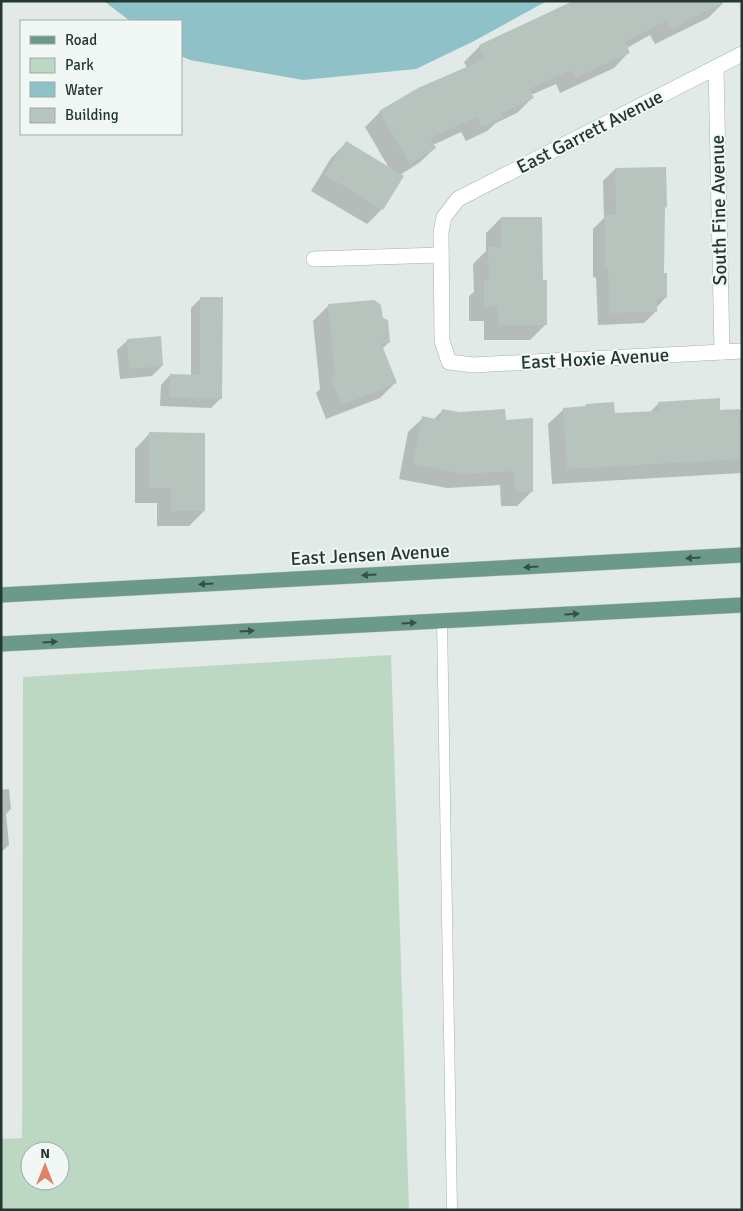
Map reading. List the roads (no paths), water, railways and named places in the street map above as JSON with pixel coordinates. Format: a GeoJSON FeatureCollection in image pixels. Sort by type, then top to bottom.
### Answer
{"type":"FeatureCollection","features":[{"type":"Feature","properties":{"kind":"main road","name":"East Jensen Avenue"},"geometry":{"type":"LineString","coordinates":[[1,595],[742,555]]}},
{"type":"Feature","properties":{"kind":"main road"},"geometry":{"type":"LineString","coordinates":[[1,644],[742,604]]}},
{"type":"Feature","properties":{"kind":"street","name":"East Garrett Avenue"},"geometry":{"type":"LineString","coordinates":[[441,255],[441,232],[444,217],[458,199],[742,54]]}},
{"type":"Feature","properties":{"kind":"street","name":"South Fine Avenue"},"geometry":{"type":"LineString","coordinates":[[716,68],[722,352]]}},
{"type":"Feature","properties":{"kind":"street","name":"East Hoxie Avenue"},"geometry":{"type":"LineString","coordinates":[[441,255],[442,341],[449,362],[473,365],[742,351]]}},
{"type":"Feature","properties":{"kind":"street"},"geometry":{"type":"LineString","coordinates":[[314,259],[441,255]]}},
{"type":"Feature","properties":{"kind":"lane"},"geometry":{"type":"LineString","coordinates":[[442,621],[452,1210]]}},
{"type":"Feature","properties":{"kind":"water"},"geometry":{"type":"Polygon","coordinates":[[[104,1],[547,1],[474,41],[416,69],[303,80],[190,60],[182,56],[182,20],[129,20],[104,1]]]}}]}
